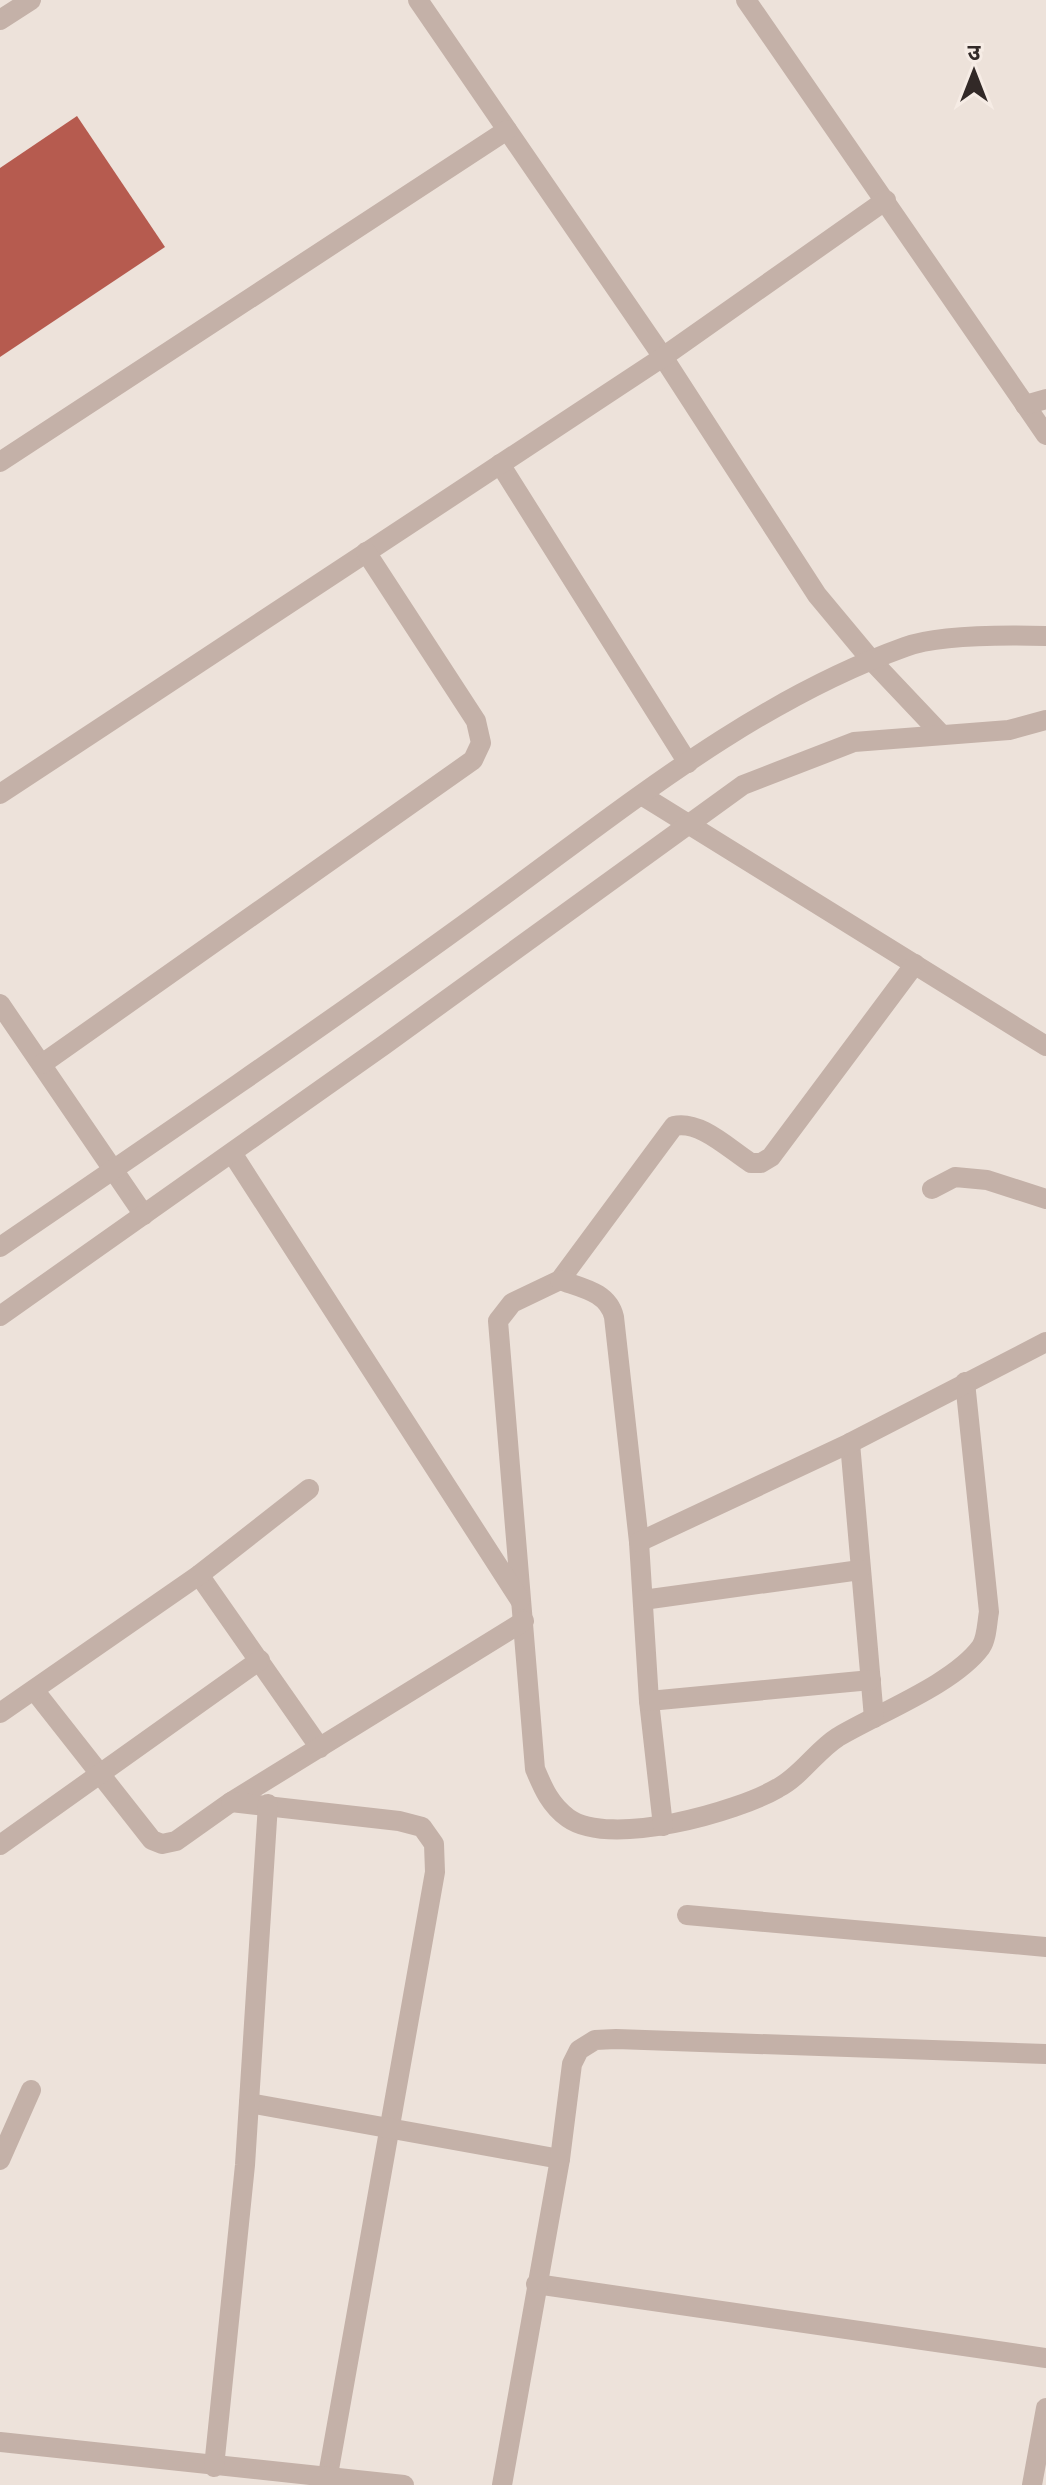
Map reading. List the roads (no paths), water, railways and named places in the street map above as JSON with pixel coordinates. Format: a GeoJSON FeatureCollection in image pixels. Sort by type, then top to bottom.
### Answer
{"type":"FeatureCollection","features":[{"type":"Feature","properties":{"kind":"street"},"geometry":{"type":"LineString","coordinates":[[0,20],[31,0]]}},
{"type":"Feature","properties":{"kind":"street"},"geometry":{"type":"LineString","coordinates":[[418,0],[663,357],[817,595],[872,661],[942,735]]}},
{"type":"Feature","properties":{"kind":"street"},"geometry":{"type":"LineString","coordinates":[[746,0],[1046,435]]}},
{"type":"Feature","properties":{"kind":"street"},"geometry":{"type":"LineString","coordinates":[[0,462],[507,130]]}},
{"type":"Feature","properties":{"kind":"street"},"geometry":{"type":"LineString","coordinates":[[0,794],[663,357],[886,200]]}},
{"type":"Feature","properties":{"kind":"street"},"geometry":{"type":"LineString","coordinates":[[1025,405],[1046,399]]}},
{"type":"Feature","properties":{"kind":"street"},"geometry":{"type":"LineString","coordinates":[[500,464],[688,763]]}},
{"type":"Feature","properties":{"kind":"street"},"geometry":{"type":"LineString","coordinates":[[42,1064],[473,760],[481,743],[476,721],[366,552]]}},
{"type":"Feature","properties":{"kind":"street"},"geometry":{"type":"LineString","coordinates":[[0,1247],[335,1017],[713,745],[817,686],[908,646],[1000,635],[1046,636]]}},
{"type":"Feature","properties":{"kind":"street"},"geometry":{"type":"LineString","coordinates":[[0,1316],[743,785],[854,742],[1009,730],[1046,720]]}},
{"type":"Feature","properties":{"kind":"street"},"geometry":{"type":"LineString","coordinates":[[643,796],[1046,1046]]}},
{"type":"Feature","properties":{"kind":"street"},"geometry":{"type":"LineString","coordinates":[[915,964],[771,1157],[761,1163],[751,1163],[697,1128],[686,1124],[674,1126],[560,1280],[512,1303],[498,1321],[535,1769],[547,1798],[570,1820],[609,1829],[663,1826],[732,1811],[781,1787],[835,1739],[963,1666],[984,1644],[989,1612],[965,1382]]}},
{"type":"Feature","properties":{"kind":"street"},"geometry":{"type":"LineString","coordinates":[[0,1004],[144,1215]]}},
{"type":"Feature","properties":{"kind":"street"},"geometry":{"type":"LineString","coordinates":[[232,1153],[523,1612]]}},
{"type":"Feature","properties":{"kind":"street"},"geometry":{"type":"LineString","coordinates":[[932,1189],[955,1177],[976,1179],[1046,1199]]}},
{"type":"Feature","properties":{"kind":"street"},"geometry":{"type":"LineString","coordinates":[[560,1280],[604,1298],[611,1305],[639,1542],[649,1701],[663,1826]]}},
{"type":"Feature","properties":{"kind":"street"},"geometry":{"type":"LineString","coordinates":[[639,1542],[850,1443],[1046,1342]]}},
{"type":"Feature","properties":{"kind":"street"},"geometry":{"type":"LineString","coordinates":[[850,1443],[874,1718]]}},
{"type":"Feature","properties":{"kind":"street"},"geometry":{"type":"LineString","coordinates":[[0,1713],[199,1575],[309,1489]]}},
{"type":"Feature","properties":{"kind":"street"},"geometry":{"type":"LineString","coordinates":[[643,1600],[860,1570]]}},
{"type":"Feature","properties":{"kind":"street"},"geometry":{"type":"LineString","coordinates":[[199,1575],[320,1748]]}},
{"type":"Feature","properties":{"kind":"street"},"geometry":{"type":"LineString","coordinates":[[34,1690],[152,1840],[162,1844],[176,1841],[523,1612]]}},
{"type":"Feature","properties":{"kind":"street"},"geometry":{"type":"LineString","coordinates":[[0,1845],[103,1775],[260,1660]]}},
{"type":"Feature","properties":{"kind":"street"},"geometry":{"type":"LineString","coordinates":[[649,1701],[871,1680]]}},
{"type":"Feature","properties":{"kind":"street"},"geometry":{"type":"LineString","coordinates":[[231,1802],[399,1821],[422,1827],[434,1844],[435,1872],[328,2475]]}},
{"type":"Feature","properties":{"kind":"street"},"geometry":{"type":"LineString","coordinates":[[214,2467],[230,2328],[249,2103],[268,1804]]}},
{"type":"Feature","properties":{"kind":"street"},"geometry":{"type":"LineString","coordinates":[[687,1915],[1046,1947]]}},
{"type":"Feature","properties":{"kind":"street"},"geometry":{"type":"LineString","coordinates":[[502,2485],[560,2159],[572,2064],[579,2050],[595,2040],[1046,2054]]}},
{"type":"Feature","properties":{"kind":"street"},"geometry":{"type":"LineString","coordinates":[[0,2160],[31,2090]]}},
{"type":"Feature","properties":{"kind":"street"},"geometry":{"type":"LineString","coordinates":[[249,2103],[560,2159]]}},
{"type":"Feature","properties":{"kind":"street"},"geometry":{"type":"LineString","coordinates":[[536,2284],[1046,2358]]}},
{"type":"Feature","properties":{"kind":"street"},"geometry":{"type":"LineString","coordinates":[[1032,2485],[1046,2408]]}},
{"type":"Feature","properties":{"kind":"street"},"geometry":{"type":"LineString","coordinates":[[0,2442],[404,2485]]}}]}
